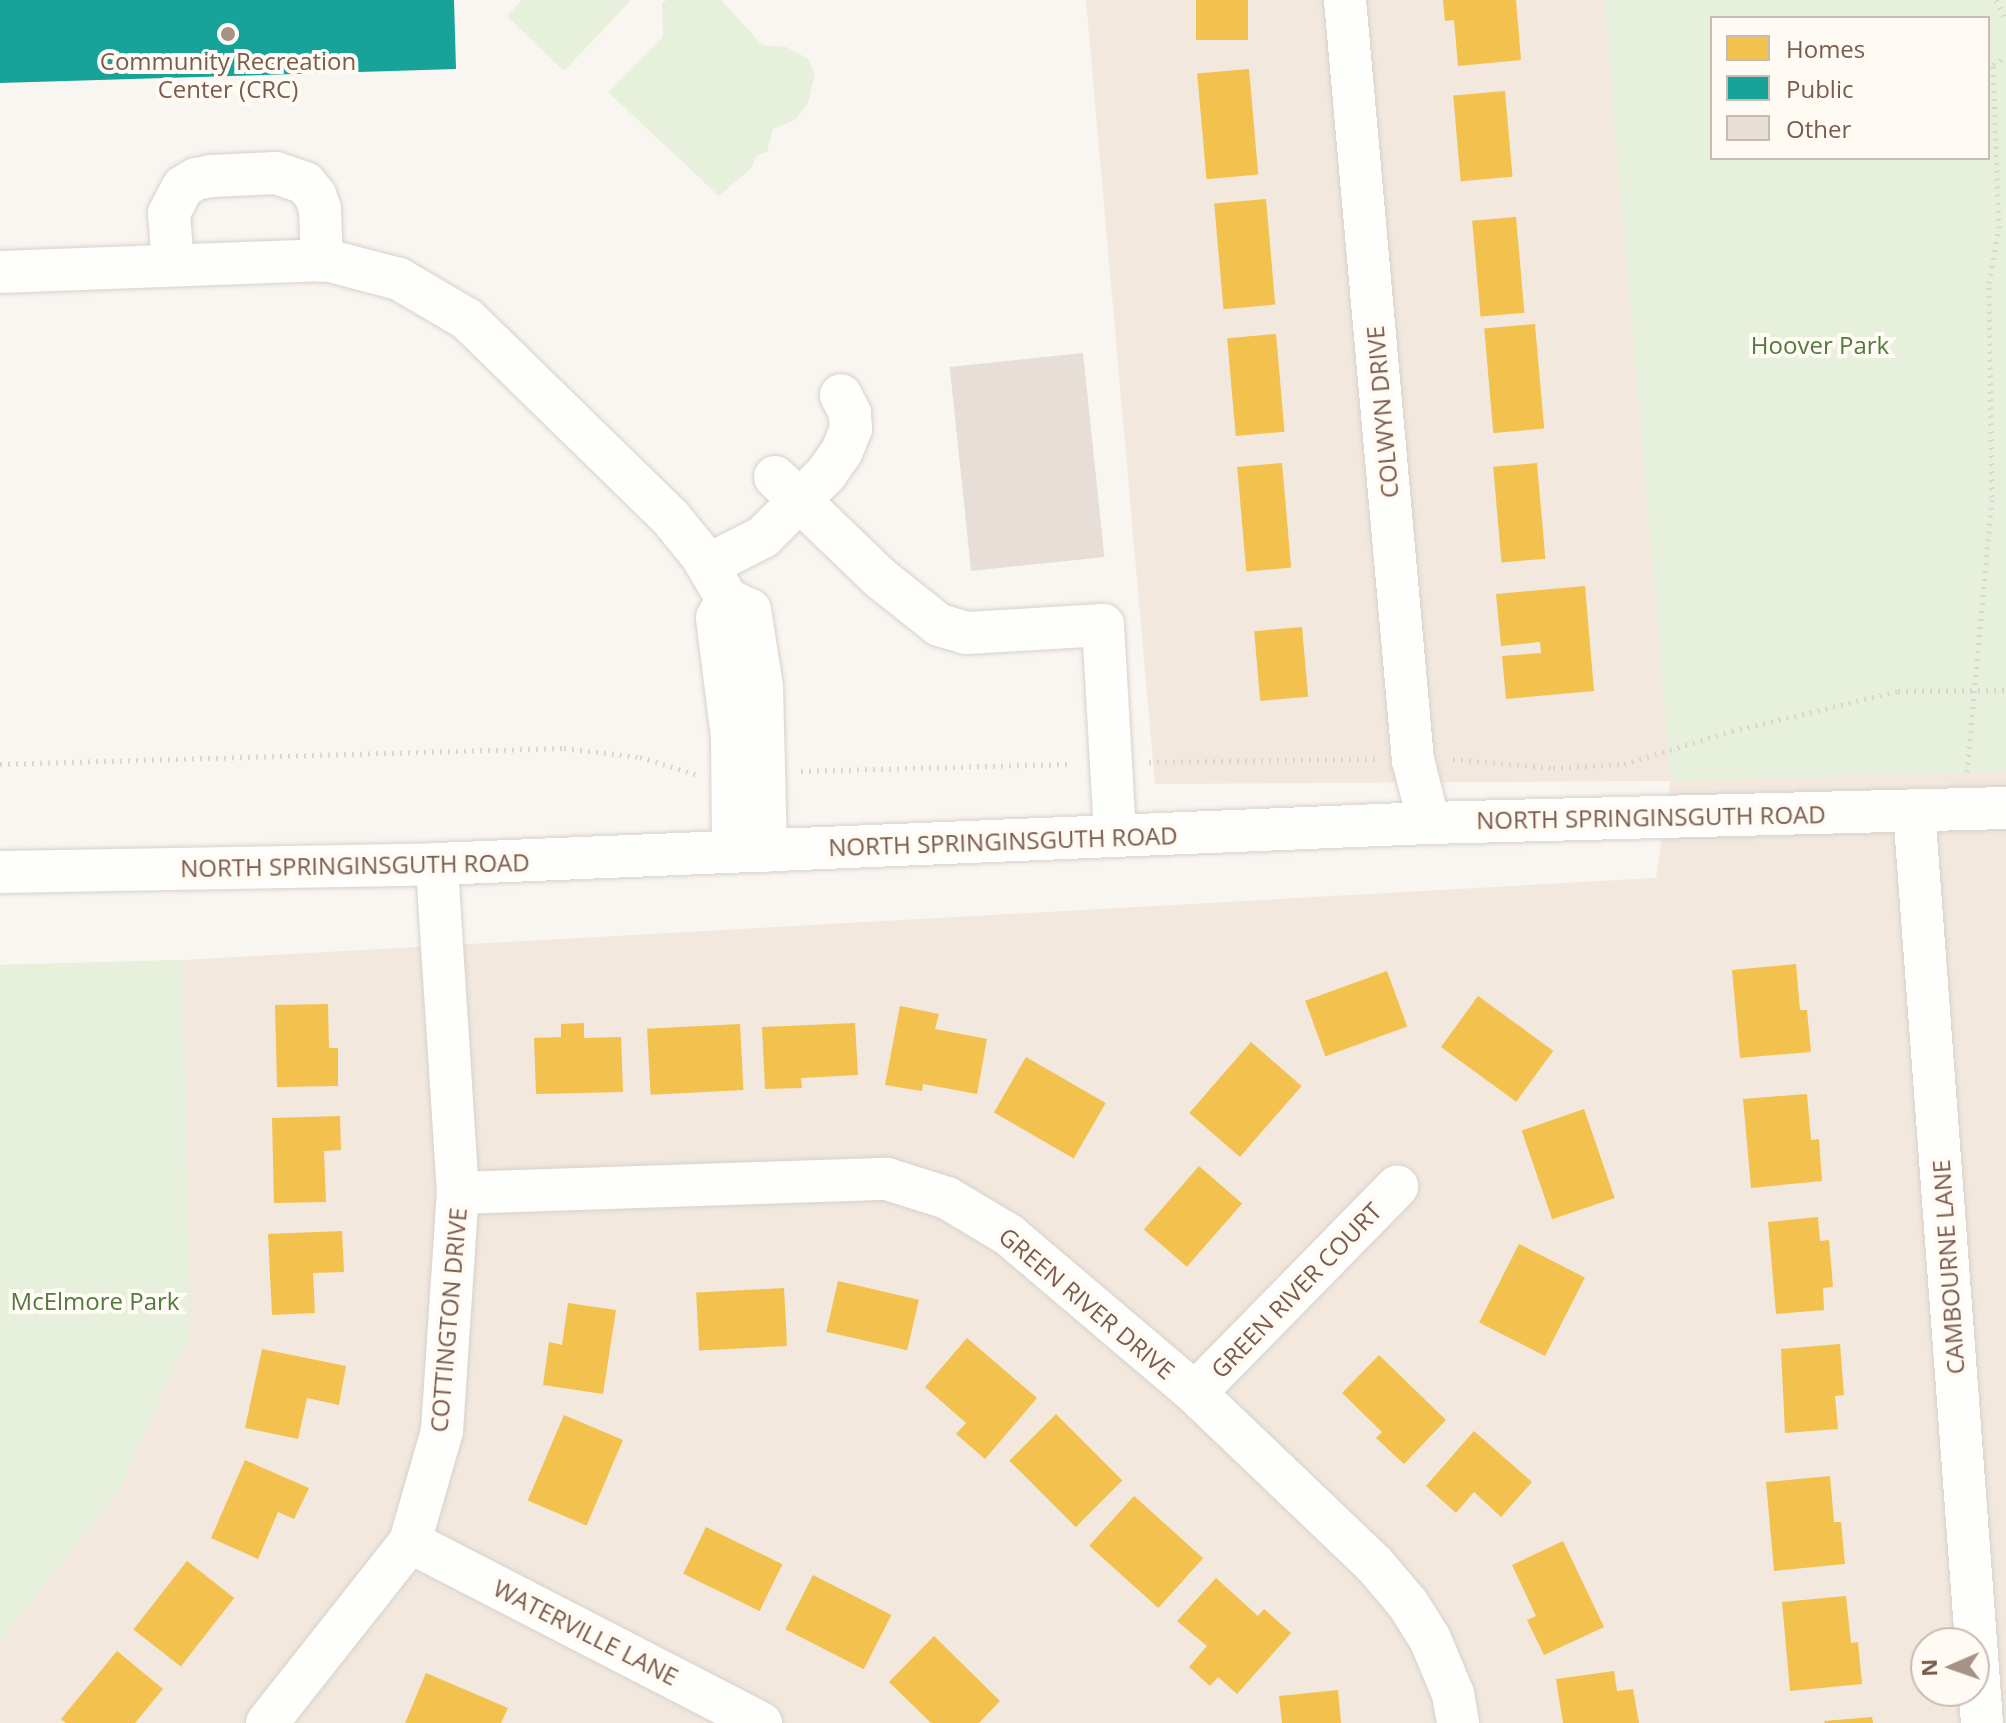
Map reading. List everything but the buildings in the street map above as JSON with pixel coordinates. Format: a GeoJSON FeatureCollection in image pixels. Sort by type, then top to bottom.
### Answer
{"type":"FeatureCollection","features":[{"type":"Feature","properties":{"kind":"street","name":"COLWYN DRIVE"},"geometry":{"type":"LineString","coordinates":[[1345,0],[1413,760],[1429,823]]}},
{"type":"Feature","properties":{"kind":"street"},"geometry":{"type":"LineString","coordinates":[[173,265],[169,213],[183,187],[211,176],[276,173],[305,183],[315,195],[320,209],[322,261]]}},
{"type":"Feature","properties":{"kind":"street"},"geometry":{"type":"LineString","coordinates":[[0,272],[322,261],[359,266],[399,279],[467,319],[670,517],[717,582],[750,610],[762,687],[748,772],[750,851]]}},
{"type":"Feature","properties":{"kind":"street"},"geometry":{"type":"LineString","coordinates":[[717,582],[763,537],[787,490],[842,451],[851,429],[850,413],[841,395]]}},
{"type":"Feature","properties":{"kind":"street"},"geometry":{"type":"LineString","coordinates":[[787,490],[889,586],[939,625],[967,633],[1103,625],[1115,836]]}},
{"type":"Feature","properties":{"kind":"street","name":"NORTH SPRINGINSGUTH ROAD"},"geometry":{"type":"LineString","coordinates":[[0,872],[437,864],[1429,823],[1986,808]]}},
{"type":"Feature","properties":{"kind":"street","name":"CAMBOURNE LANE"},"geometry":{"type":"LineString","coordinates":[[1914,810],[1982,1723]]}},
{"type":"Feature","properties":{"kind":"street","name":"COTTINGTON DRIVE"},"geometry":{"type":"LineString","coordinates":[[267,1723],[410,1542],[442,1431],[458,1193],[437,864]]}},
{"type":"Feature","properties":{"kind":"street","name":"GREEN RIVER DRIVE"},"geometry":{"type":"LineString","coordinates":[[458,1193],[887,1179],[947,1198],[1009,1235],[1195,1393],[1375,1565],[1408,1604],[1430,1639],[1453,1694],[1458,1723]]}},
{"type":"Feature","properties":{"kind":"street","name":"GREEN RIVER COURT"},"geometry":{"type":"LineString","coordinates":[[1195,1393],[1397,1187]]}},
{"type":"Feature","properties":{"kind":"street","name":"WATERVILLE LANE"},"geometry":{"type":"LineString","coordinates":[[410,1542],[761,1723]]}},
{"type":"Feature","properties":{"kind":"path"},"geometry":{"type":"LineString","coordinates":[[1996,0],[2006,20]]}},
{"type":"Feature","properties":{"kind":"path"},"geometry":{"type":"LineString","coordinates":[[1986,808],[1974,689],[1992,497],[1989,283],[1999,228],[1993,65],[2006,57]]}},
{"type":"Feature","properties":{"kind":"path"},"geometry":{"type":"LineString","coordinates":[[0,764],[564,748],[640,757],[694,774],[1111,763],[1461,759],[1553,768],[1624,764],[1732,731],[1898,691],[2006,690]]}},
{"type":"Feature","properties":{"kind":"shaded area"},"geometry":{"type":"Polygon","coordinates":[[[1086,0],[2006,0],[2006,1723],[0,1723],[0,965],[183,960],[1656,878],[1670,781],[1155,784],[1086,0]]]}},
{"type":"Feature","properties":{"kind":"green space"},"geometry":{"type":"Polygon","coordinates":[[[522,0],[631,0],[564,71],[507,16],[522,0]]]}},
{"type":"Feature","properties":{"kind":"green space"},"geometry":{"type":"Polygon","coordinates":[[[667,0],[721,0],[762,45],[786,47],[807,58],[815,74],[808,103],[795,120],[773,129],[767,152],[756,156],[752,167],[719,196],[608,92],[663,37],[662,3],[667,0]]]}},
{"type":"Feature","properties":{"kind":"green space","name":"Hoover Park"},"geometry":{"type":"Polygon","coordinates":[[[1604,0],[2006,0],[2006,772],[1671,781],[1604,0]]]}},
{"type":"Feature","properties":{"kind":"green space","name":"McElmore Park"},"geometry":{"type":"Polygon","coordinates":[[[183,960],[190,1333],[120,1488],[0,1643],[0,965],[183,960]]]}},
{"type":"Feature","properties":{"kind":"place","name":"Community Recreation Center (CRC)"},"geometry":{"type":"Point","coordinates":[228,34]}}]}
